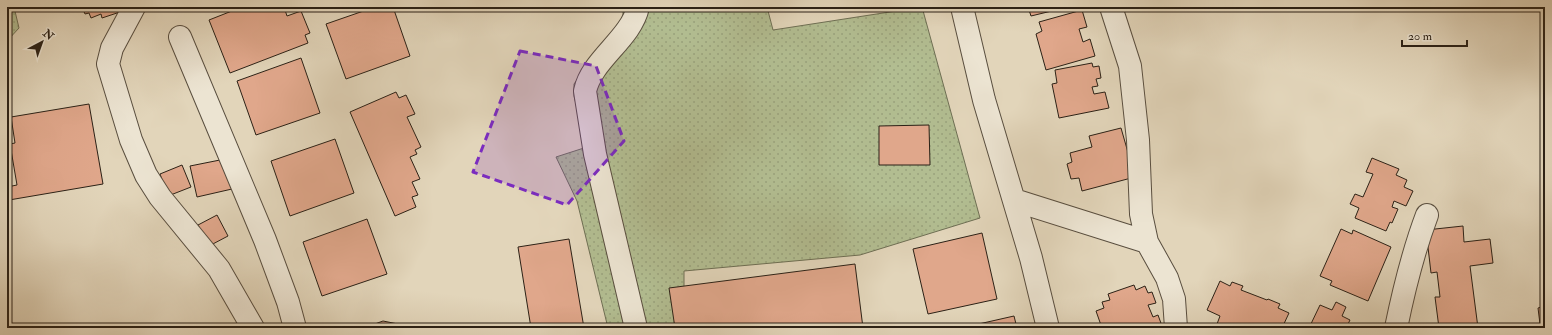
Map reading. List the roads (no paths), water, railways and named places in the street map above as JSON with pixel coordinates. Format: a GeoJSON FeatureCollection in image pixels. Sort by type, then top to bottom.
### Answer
{"type":"FeatureCollection","features":[{"type":"Feature","properties":{"kind":"street"},"geometry":{"type":"LineString","coordinates":[[134,7],[112,48],[108,64],[131,140],[146,175],[160,197],[219,269],[254,328]]}},
{"type":"Feature","properties":{"kind":"street"},"geometry":{"type":"LineString","coordinates":[[636,328],[595,154],[585,91],[596,70],[631,26],[636,17],[638,7]]}},
{"type":"Feature","properties":{"kind":"street"},"geometry":{"type":"LineString","coordinates":[[962,7],[984,100],[1031,258],[1048,328]]}},
{"type":"Feature","properties":{"kind":"street"},"geometry":{"type":"LineString","coordinates":[[1112,7],[1130,66],[1138,140],[1141,214],[1147,242],[1167,278],[1174,299],[1176,328]]}},
{"type":"Feature","properties":{"kind":"street"},"geometry":{"type":"LineString","coordinates":[[180,37],[265,240],[288,302],[295,328]]}},
{"type":"Feature","properties":{"kind":"street"},"geometry":{"type":"LineString","coordinates":[[1014,200],[1147,242]]}},
{"type":"Feature","properties":{"kind":"street"},"geometry":{"type":"LineString","coordinates":[[1396,328],[1405,281],[1427,215]]}}]}
